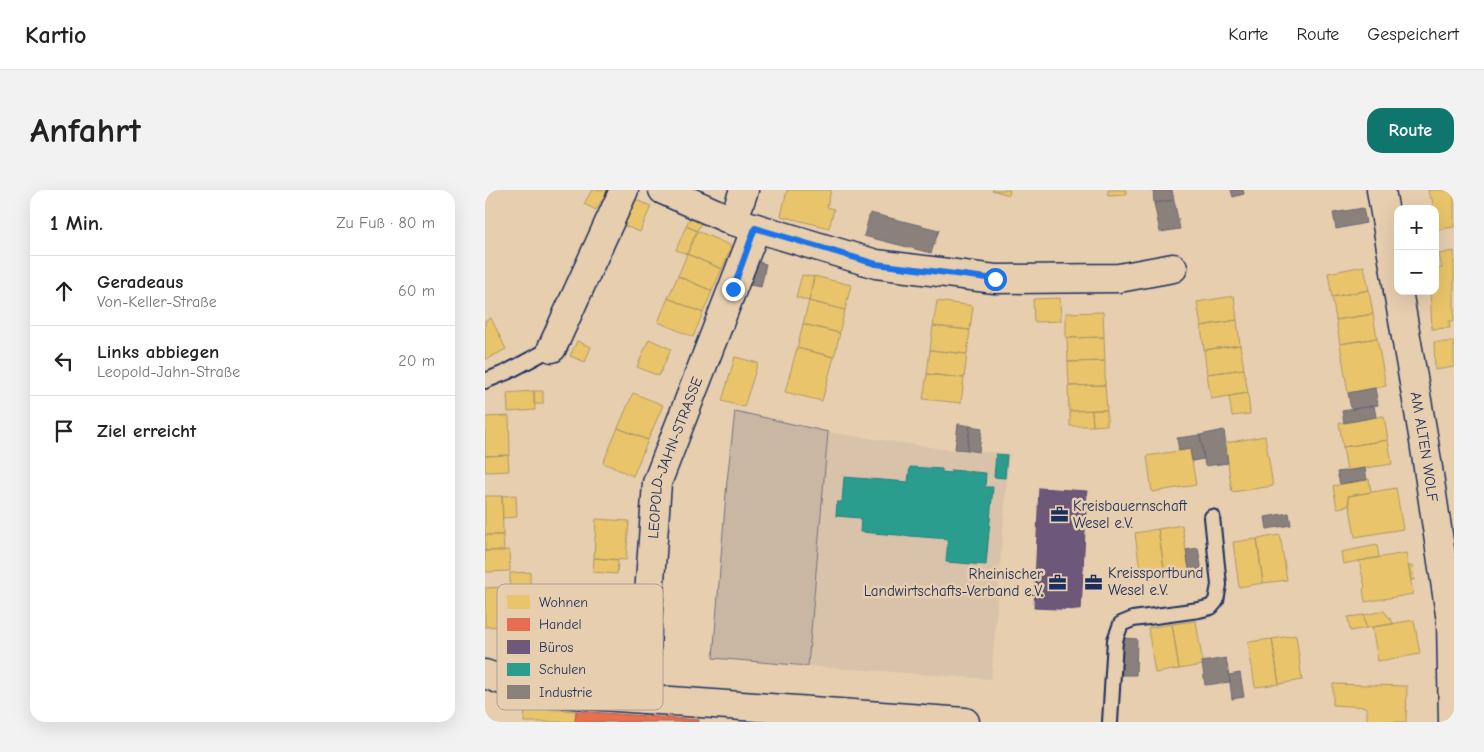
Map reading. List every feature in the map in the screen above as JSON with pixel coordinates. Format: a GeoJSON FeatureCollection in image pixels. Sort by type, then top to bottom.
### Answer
{"type":"FeatureCollection","features":[{"type":"Feature","properties":{"kind":"street"},"geometry":{"type":"LineString","coordinates":[[553,348],[624,190]]}},
{"type":"Feature","properties":{"kind":"street"},"geometry":{"type":"LineString","coordinates":[[663,190],[744,224],[876,264],[995,279],[1119,278],[1173,268]]}},
{"type":"Feature","properties":{"kind":"street","name":"LEOPOLD-JAHN-STRASSE"},"geometry":{"type":"LineString","coordinates":[[650,584],[657,483],[744,224],[744,190]]}},
{"type":"Feature","properties":{"kind":"street","name":"AM ALTEN WOLF"},"geometry":{"type":"LineString","coordinates":[[1381,190],[1394,266]]}},
{"type":"Feature","properties":{"kind":"street","name":"AM ALTEN WOLF"},"geometry":{"type":"LineString","coordinates":[[1399,295],[1423,435],[1451,621],[1453,722]]}},
{"type":"Feature","properties":{"kind":"street"},"geometry":{"type":"LineString","coordinates":[[485,674],[497,678]]}},
{"type":"Feature","properties":{"kind":"street"},"geometry":{"type":"LineString","coordinates":[[663,700],[965,722]]}},
{"type":"Feature","properties":{"kind":"lane"},"geometry":{"type":"LineString","coordinates":[[485,381],[507,372],[553,348]]}},
{"type":"Feature","properties":{"kind":"lane"},"geometry":{"type":"LineString","coordinates":[[1110,722],[1115,640],[1121,624],[1133,619],[1199,610],[1211,607],[1216,601],[1219,585],[1213,517]]}},
{"type":"Feature","properties":{"kind":"shaded area"},"geometry":{"type":"Polygon","coordinates":[[[735,411],[828,432],[808,666],[713,658],[727,481],[735,411]]]}},
{"type":"Feature","properties":{"kind":"shaded area"},"geometry":{"type":"Polygon","coordinates":[[[828,432],[949,450],[1009,453],[991,679],[808,666],[828,432]]]}},
{"type":"Feature","properties":{"kind":"building: Wohnen"},"geometry":{"type":"Polygon","coordinates":[[[592,190],[608,190],[596,210],[584,204],[592,190]]]}},
{"type":"Feature","properties":{"kind":"building: Wohnen"},"geometry":{"type":"Polygon","coordinates":[[[787,190],[831,190],[827,207],[834,209],[829,228],[781,216],[787,190]]]}},
{"type":"Feature","properties":{"kind":"building: Wohnen"},"geometry":{"type":"Polygon","coordinates":[[[992,190],[1010,190],[1009,195],[992,190]]]}},
{"type":"Feature","properties":{"kind":"building: Wohnen"},"geometry":{"type":"Polygon","coordinates":[[[1108,190],[1126,190],[1126,195],[1108,196],[1108,190]]]}},
{"type":"Feature","properties":{"kind":"building: Wohnen"},"geometry":{"type":"Polygon","coordinates":[[[1428,190],[1454,190],[1454,227],[1439,229],[1439,205],[1433,205],[1432,198],[1430,198],[1428,190]]]}},
{"type":"Feature","properties":{"kind":"building: Wohnen"},"geometry":{"type":"Polygon","coordinates":[[[629,197],[651,206],[640,232],[618,223],[629,197]]]}},
{"type":"Feature","properties":{"kind":"building: Wohnen"},"geometry":{"type":"Polygon","coordinates":[[[690,217],[702,221],[697,231],[686,226],[690,217]]]}},
{"type":"Feature","properties":{"kind":"building: Wohnen"},"geometry":{"type":"Polygon","coordinates":[[[686,226],[697,231],[687,254],[676,250],[686,226]]]}},
{"type":"Feature","properties":{"kind":"building: Wohnen"},"geometry":{"type":"Polygon","coordinates":[[[697,231],[732,246],[722,269],[687,254],[697,231]]]}},
{"type":"Feature","properties":{"kind":"building: Wohnen"},"geometry":{"type":"Polygon","coordinates":[[[1454,251],[1454,321],[1449,321],[1450,328],[1432,329],[1430,295],[1439,295],[1439,268],[1442,268],[1439,254],[1454,251]]]}},
{"type":"Feature","properties":{"kind":"building: Wohnen"},"geometry":{"type":"Polygon","coordinates":[[[687,254],[722,269],[712,291],[678,276],[687,254]]]}},
{"type":"Feature","properties":{"kind":"building: Wohnen"},"geometry":{"type":"Polygon","coordinates":[[[1364,266],[1369,290],[1332,297],[1328,273],[1364,266]]]}},
{"type":"Feature","properties":{"kind":"building: Wohnen"},"geometry":{"type":"Polygon","coordinates":[[[802,275],[814,277],[809,301],[796,297],[802,275]]]}},
{"type":"Feature","properties":{"kind":"building: Wohnen"},"geometry":{"type":"Polygon","coordinates":[[[678,276],[712,291],[703,313],[668,298],[678,276]]]}},
{"type":"Feature","properties":{"kind":"building: Wohnen"},"geometry":{"type":"Polygon","coordinates":[[[814,276],[851,285],[845,310],[809,301],[814,276]]]}},
{"type":"Feature","properties":{"kind":"building: Wohnen"},"geometry":{"type":"Polygon","coordinates":[[[1369,290],[1373,314],[1336,320],[1332,297],[1369,290]]]}},
{"type":"Feature","properties":{"kind":"building: Wohnen"},"geometry":{"type":"Polygon","coordinates":[[[1234,296],[1237,320],[1201,326],[1197,302],[1234,296]]]}},
{"type":"Feature","properties":{"kind":"building: Wohnen"},"geometry":{"type":"Polygon","coordinates":[[[668,298],[703,313],[693,337],[658,322],[668,298]]]}},
{"type":"Feature","properties":{"kind":"building: Wohnen"},"geometry":{"type":"Polygon","coordinates":[[[1060,298],[1061,321],[1034,322],[1033,299],[1060,298]]]}},
{"type":"Feature","properties":{"kind":"building: Wohnen"},"geometry":{"type":"Polygon","coordinates":[[[809,301],[845,310],[839,333],[803,324],[809,301]]]}},
{"type":"Feature","properties":{"kind":"building: Wohnen"},"geometry":{"type":"Polygon","coordinates":[[[937,301],[973,306],[970,330],[933,326],[937,301]]]}},
{"type":"Feature","properties":{"kind":"building: Wohnen"},"geometry":{"type":"Polygon","coordinates":[[[1103,312],[1104,337],[1066,338],[1066,313],[1103,312]]]}},
{"type":"Feature","properties":{"kind":"building: Wohnen"},"geometry":{"type":"Polygon","coordinates":[[[1373,314],[1377,338],[1340,344],[1336,320],[1373,314]]]}},
{"type":"Feature","properties":{"kind":"building: Wohnen"},"geometry":{"type":"Polygon","coordinates":[[[491,318],[506,349],[485,360],[485,321],[491,318]]]}},
{"type":"Feature","properties":{"kind":"building: Wohnen"},"geometry":{"type":"Polygon","coordinates":[[[1237,320],[1240,345],[1204,350],[1201,326],[1237,320]]]}},
{"type":"Feature","properties":{"kind":"building: Wohnen"},"geometry":{"type":"Polygon","coordinates":[[[803,324],[840,333],[834,357],[797,348],[803,324]]]}},
{"type":"Feature","properties":{"kind":"building: Wohnen"},"geometry":{"type":"Polygon","coordinates":[[[933,326],[970,330],[967,354],[930,350],[933,326]]]}},
{"type":"Feature","properties":{"kind":"building: Wohnen"},"geometry":{"type":"Polygon","coordinates":[[[1104,337],[1105,361],[1068,362],[1067,338],[1104,337]]]}},
{"type":"Feature","properties":{"kind":"building: Wohnen"},"geometry":{"type":"Polygon","coordinates":[[[1377,338],[1386,386],[1348,393],[1340,344],[1377,338]]]}},
{"type":"Feature","properties":{"kind":"building: Wohnen"},"geometry":{"type":"Polygon","coordinates":[[[649,339],[671,349],[659,376],[637,367],[649,339]]]}},
{"type":"Feature","properties":{"kind":"building: Wohnen"},"geometry":{"type":"Polygon","coordinates":[[[577,341],[591,347],[585,362],[570,356],[577,341]]]}},
{"type":"Feature","properties":{"kind":"building: Wohnen"},"geometry":{"type":"Polygon","coordinates":[[[1434,342],[1454,342],[1454,367],[1435,370],[1434,342]]]}},
{"type":"Feature","properties":{"kind":"building: Wohnen"},"geometry":{"type":"Polygon","coordinates":[[[1240,345],[1244,369],[1207,374],[1204,350],[1240,345]]]}},
{"type":"Feature","properties":{"kind":"building: Wohnen"},"geometry":{"type":"Polygon","coordinates":[[[797,348],[834,357],[822,401],[785,392],[797,348]]]}},
{"type":"Feature","properties":{"kind":"building: Wohnen"},"geometry":{"type":"Polygon","coordinates":[[[930,350],[967,354],[964,378],[927,374],[930,350]]]}},
{"type":"Feature","properties":{"kind":"building: Wohnen"},"geometry":{"type":"Polygon","coordinates":[[[735,357],[758,363],[744,407],[722,401],[735,357]]]}},
{"type":"Feature","properties":{"kind":"building: Wohnen"},"geometry":{"type":"Polygon","coordinates":[[[1105,361],[1105,385],[1069,386],[1068,362],[1105,361]]]}},
{"type":"Feature","properties":{"kind":"building: Wohnen"},"geometry":{"type":"Polygon","coordinates":[[[1244,369],[1248,393],[1211,399],[1207,374],[1244,369]]]}},
{"type":"Feature","properties":{"kind":"building: Wohnen"},"geometry":{"type":"Polygon","coordinates":[[[927,374],[964,378],[961,403],[923,399],[927,374]]]}},
{"type":"Feature","properties":{"kind":"building: Wohnen"},"geometry":{"type":"Polygon","coordinates":[[[1105,385],[1107,410],[1069,411],[1068,386],[1105,385]]]}},
{"type":"Feature","properties":{"kind":"building: Wohnen"},"geometry":{"type":"Polygon","coordinates":[[[534,391],[543,391],[543,404],[534,404],[534,391]]]}},
{"type":"Feature","properties":{"kind":"building: Wohnen"},"geometry":{"type":"Polygon","coordinates":[[[534,391],[535,410],[508,412],[507,393],[534,391]]]}},
{"type":"Feature","properties":{"kind":"building: Wohnen"},"geometry":{"type":"Polygon","coordinates":[[[633,393],[663,405],[648,440],[618,428],[633,393]]]}},
{"type":"Feature","properties":{"kind":"building: Wohnen"},"geometry":{"type":"Polygon","coordinates":[[[1248,393],[1250,414],[1232,416],[1229,396],[1248,393]]]}},
{"type":"Feature","properties":{"kind":"building: Wohnen"},"geometry":{"type":"Polygon","coordinates":[[[1092,410],[1107,410],[1107,425],[1093,426],[1092,410]]]}},
{"type":"Feature","properties":{"kind":"building: Wohnen"},"geometry":{"type":"Polygon","coordinates":[[[1092,410],[1093,426],[1070,426],[1070,411],[1092,410]]]}},
{"type":"Feature","properties":{"kind":"building: Wohnen"},"geometry":{"type":"Polygon","coordinates":[[[509,416],[510,455],[485,456],[485,417],[509,416]]]}},
{"type":"Feature","properties":{"kind":"building: Wohnen"},"geometry":{"type":"Polygon","coordinates":[[[1384,416],[1388,440],[1343,447],[1339,423],[1384,416]]]}},
{"type":"Feature","properties":{"kind":"building: Wohnen"},"geometry":{"type":"Polygon","coordinates":[[[618,428],[648,440],[633,476],[603,463],[618,428]]]}},
{"type":"Feature","properties":{"kind":"building: Wohnen"},"geometry":{"type":"Polygon","coordinates":[[[1265,436],[1273,486],[1232,492],[1225,443],[1265,436]]]}},
{"type":"Feature","properties":{"kind":"building: Wohnen"},"geometry":{"type":"Polygon","coordinates":[[[1388,440],[1392,464],[1347,471],[1343,447],[1388,440]]]}},
{"type":"Feature","properties":{"kind":"building: Wohnen"},"geometry":{"type":"Polygon","coordinates":[[[1190,449],[1196,485],[1152,492],[1147,456],[1190,449]]]}},
{"type":"Feature","properties":{"kind":"building: Wohnen"},"geometry":{"type":"Polygon","coordinates":[[[508,455],[509,471],[485,472],[485,456],[508,455]]]}},
{"type":"Feature","properties":{"kind":"building: Wohnen"},"geometry":{"type":"Polygon","coordinates":[[[1369,479],[1371,492],[1348,496],[1349,506],[1337,508],[1333,486],[1369,479]]]}},
{"type":"Feature","properties":{"kind":"building: Wohnen"},"geometry":{"type":"Polygon","coordinates":[[[1396,488],[1403,529],[1355,537],[1348,496],[1396,488]]]}},
{"type":"Feature","properties":{"kind":"building: Wohnen"},"geometry":{"type":"Polygon","coordinates":[[[516,495],[517,517],[503,518],[502,496],[516,495]]]}},
{"type":"Feature","properties":{"kind":"building: Wohnen"},"geometry":{"type":"Polygon","coordinates":[[[485,496],[502,496],[503,535],[485,535],[485,496]]]}},
{"type":"Feature","properties":{"kind":"building: Wohnen"},"geometry":{"type":"Polygon","coordinates":[[[596,519],[629,521],[626,560],[594,558],[596,519]]]}},
{"type":"Feature","properties":{"kind":"building: Wohnen"},"geometry":{"type":"Polygon","coordinates":[[[1182,525],[1189,570],[1165,574],[1158,529],[1182,525]]]}},
{"type":"Feature","properties":{"kind":"building: Wohnen"},"geometry":{"type":"Polygon","coordinates":[[[1158,529],[1165,574],[1141,577],[1135,533],[1158,529]]]}},
{"type":"Feature","properties":{"kind":"building: Wohnen"},"geometry":{"type":"Polygon","coordinates":[[[485,535],[503,535],[504,551],[485,551],[485,535]]]}},
{"type":"Feature","properties":{"kind":"building: Wohnen"},"geometry":{"type":"Polygon","coordinates":[[[1280,535],[1287,580],[1263,583],[1257,539],[1280,535]]]}},
{"type":"Feature","properties":{"kind":"building: Wohnen"},"geometry":{"type":"Polygon","coordinates":[[[1257,539],[1263,583],[1239,587],[1233,542],[1257,539]]]}},
{"type":"Feature","properties":{"kind":"building: Wohnen"},"geometry":{"type":"Polygon","coordinates":[[[1377,545],[1379,557],[1343,564],[1341,552],[1377,545]]]}},
{"type":"Feature","properties":{"kind":"building: Wohnen"},"geometry":{"type":"Polygon","coordinates":[[[509,550],[510,571],[485,572],[485,551],[509,550]]]}},
{"type":"Feature","properties":{"kind":"building: Wohnen"},"geometry":{"type":"Polygon","coordinates":[[[1406,553],[1413,594],[1365,602],[1363,589],[1365,587],[1359,561],[1406,553]]]}},
{"type":"Feature","properties":{"kind":"building: Wohnen"},"geometry":{"type":"Polygon","coordinates":[[[594,558],[618,560],[617,574],[593,572],[594,558]]]}},
{"type":"Feature","properties":{"kind":"building: Wohnen"},"geometry":{"type":"Polygon","coordinates":[[[1409,566],[1412,566],[1414,580],[1411,580],[1409,566]]]}},
{"type":"Feature","properties":{"kind":"building: Wohnen"},"geometry":{"type":"Polygon","coordinates":[[[530,572],[530,584],[510,584],[510,573],[530,572]]]}},
{"type":"Feature","properties":{"kind":"building: Wohnen"},"geometry":{"type":"Polygon","coordinates":[[[497,587],[497,626],[485,627],[485,588],[497,587]]]}},
{"type":"Feature","properties":{"kind":"building: Wohnen"},"geometry":{"type":"Polygon","coordinates":[[[1384,611],[1394,624],[1366,628],[1364,615],[1384,611]]]}},
{"type":"Feature","properties":{"kind":"building: Wohnen"},"geometry":{"type":"Polygon","coordinates":[[[1364,615],[1366,628],[1350,631],[1348,617],[1364,615]]]}},
{"type":"Feature","properties":{"kind":"building: Wohnen"},"geometry":{"type":"Polygon","coordinates":[[[1414,620],[1420,654],[1378,661],[1372,627],[1414,620]]]}},
{"type":"Feature","properties":{"kind":"building: Wohnen"},"geometry":{"type":"Polygon","coordinates":[[[1196,621],[1203,665],[1179,669],[1172,624],[1196,621]]]}},
{"type":"Feature","properties":{"kind":"building: Wohnen"},"geometry":{"type":"Polygon","coordinates":[[[1172,624],[1179,669],[1155,673],[1148,628],[1172,624]]]}},
{"type":"Feature","properties":{"kind":"building: Wohnen"},"geometry":{"type":"Polygon","coordinates":[[[1296,635],[1302,680],[1279,684],[1272,639],[1296,635]]]}},
{"type":"Feature","properties":{"kind":"building: Wohnen"},"geometry":{"type":"Polygon","coordinates":[[[1272,639],[1279,684],[1255,687],[1248,642],[1272,639]]]}},
{"type":"Feature","properties":{"kind":"building: Wohnen"},"geometry":{"type":"Polygon","coordinates":[[[1333,684],[1407,686],[1406,722],[1367,722],[1367,707],[1333,705],[1333,684]]]}},
{"type":"Feature","properties":{"kind":"building: Wohnen"},"geometry":{"type":"Polygon","coordinates":[[[525,710],[576,711],[575,722],[524,722],[525,710]]]}},
{"type":"Feature","properties":{"kind":"building: Handel"},"geometry":{"type":"Polygon","coordinates":[[[576,711],[699,720],[699,722],[575,722],[576,711]]]}},
{"type":"Feature","properties":{"kind":"building: Büros"},"geometry":{"type":"Polygon","coordinates":[[[1039,488],[1087,491],[1081,610],[1034,608],[1039,488]]]}},
{"type":"Feature","properties":{"kind":"building: Schulen"},"geometry":{"type":"Polygon","coordinates":[[[996,454],[1007,455],[1005,478],[994,477],[996,454]]]}},
{"type":"Feature","properties":{"kind":"building: Schulen"},"geometry":{"type":"Polygon","coordinates":[[[910,467],[942,469],[942,472],[951,473],[951,470],[986,473],[985,487],[993,487],[986,565],[946,562],[948,539],[860,532],[861,518],[836,516],[837,502],[842,502],[844,477],[908,482],[910,467]]]}},
{"type":"Feature","properties":{"kind":"building: Industrie"},"geometry":{"type":"Polygon","coordinates":[[[1153,190],[1172,190],[1174,200],[1154,203],[1153,190]]]}},
{"type":"Feature","properties":{"kind":"building: Industrie"},"geometry":{"type":"Polygon","coordinates":[[[1231,190],[1243,190],[1244,194],[1233,197],[1231,190]]]}},
{"type":"Feature","properties":{"kind":"building: Industrie"},"geometry":{"type":"Polygon","coordinates":[[[1174,200],[1180,229],[1160,232],[1154,203],[1174,200]]]}},
{"type":"Feature","properties":{"kind":"building: Industrie"},"geometry":{"type":"Polygon","coordinates":[[[1363,208],[1366,223],[1336,229],[1333,213],[1363,208]]]}},
{"type":"Feature","properties":{"kind":"building: Industrie"},"geometry":{"type":"Polygon","coordinates":[[[870,213],[939,230],[931,253],[864,236],[870,213]]]}},
{"type":"Feature","properties":{"kind":"building: Industrie"},"geometry":{"type":"Polygon","coordinates":[[[754,261],[766,264],[761,287],[749,285],[754,261]]]}},
{"type":"Feature","properties":{"kind":"building: Industrie"},"geometry":{"type":"Polygon","coordinates":[[[1375,388],[1378,405],[1351,409],[1348,393],[1375,388]]]}},
{"type":"Feature","properties":{"kind":"building: Industrie"},"geometry":{"type":"Polygon","coordinates":[[[1374,406],[1376,417],[1344,423],[1342,411],[1374,406]]]}},
{"type":"Feature","properties":{"kind":"building: Industrie"},"geometry":{"type":"Polygon","coordinates":[[[958,424],[970,426],[967,450],[955,449],[958,424]]]}},
{"type":"Feature","properties":{"kind":"building: Industrie"},"geometry":{"type":"Polygon","coordinates":[[[970,426],[982,428],[979,452],[967,450],[970,426]]]}},
{"type":"Feature","properties":{"kind":"building: Industrie"},"geometry":{"type":"Polygon","coordinates":[[[1224,430],[1228,463],[1205,466],[1200,435],[1224,430]]]}},
{"type":"Feature","properties":{"kind":"building: Industrie"},"geometry":{"type":"Polygon","coordinates":[[[1200,435],[1204,459],[1192,461],[1190,449],[1179,451],[1177,438],[1200,435]]]}},
{"type":"Feature","properties":{"kind":"building: Industrie"},"geometry":{"type":"Polygon","coordinates":[[[1365,468],[1367,480],[1340,484],[1337,472],[1365,468]]]}},
{"type":"Feature","properties":{"kind":"building: Industrie"},"geometry":{"type":"Polygon","coordinates":[[[1289,513],[1291,525],[1267,529],[1265,517],[1289,513]]]}},
{"type":"Feature","properties":{"kind":"building: Industrie"},"geometry":{"type":"Polygon","coordinates":[[[1198,548],[1202,572],[1190,574],[1186,550],[1198,548]]]}},
{"type":"Feature","properties":{"kind":"building: Industrie"},"geometry":{"type":"Polygon","coordinates":[[[1123,638],[1137,639],[1136,675],[1122,675],[1123,638]]]}},
{"type":"Feature","properties":{"kind":"building: Industrie"},"geometry":{"type":"Polygon","coordinates":[[[1226,658],[1230,682],[1205,685],[1202,662],[1226,658]]]}},
{"type":"Feature","properties":{"kind":"building: Industrie"},"geometry":{"type":"Polygon","coordinates":[[[1240,673],[1244,697],[1232,699],[1229,675],[1240,673]]]}},
{"type":"Feature","properties":{"kind":"place","name":"Kreisbauernschaft Wesel e.V."},"geometry":{"type":"Point","coordinates":[1059,515]}},
{"type":"Feature","properties":{"kind":"place","name":"Kreissportbund Wesel e.V."},"geometry":{"type":"Point","coordinates":[1094,582]}},
{"type":"Feature","properties":{"kind":"place","name":"Rheinischer Landwirtschafts-Verband e.V."},"geometry":{"type":"Point","coordinates":[1057,583]}},
{"type":"Feature","properties":{"kind":"route"},"geometry":{"type":"LineString","coordinates":[[733,289],[755,228],[876,264],[995,279]]}}]}
